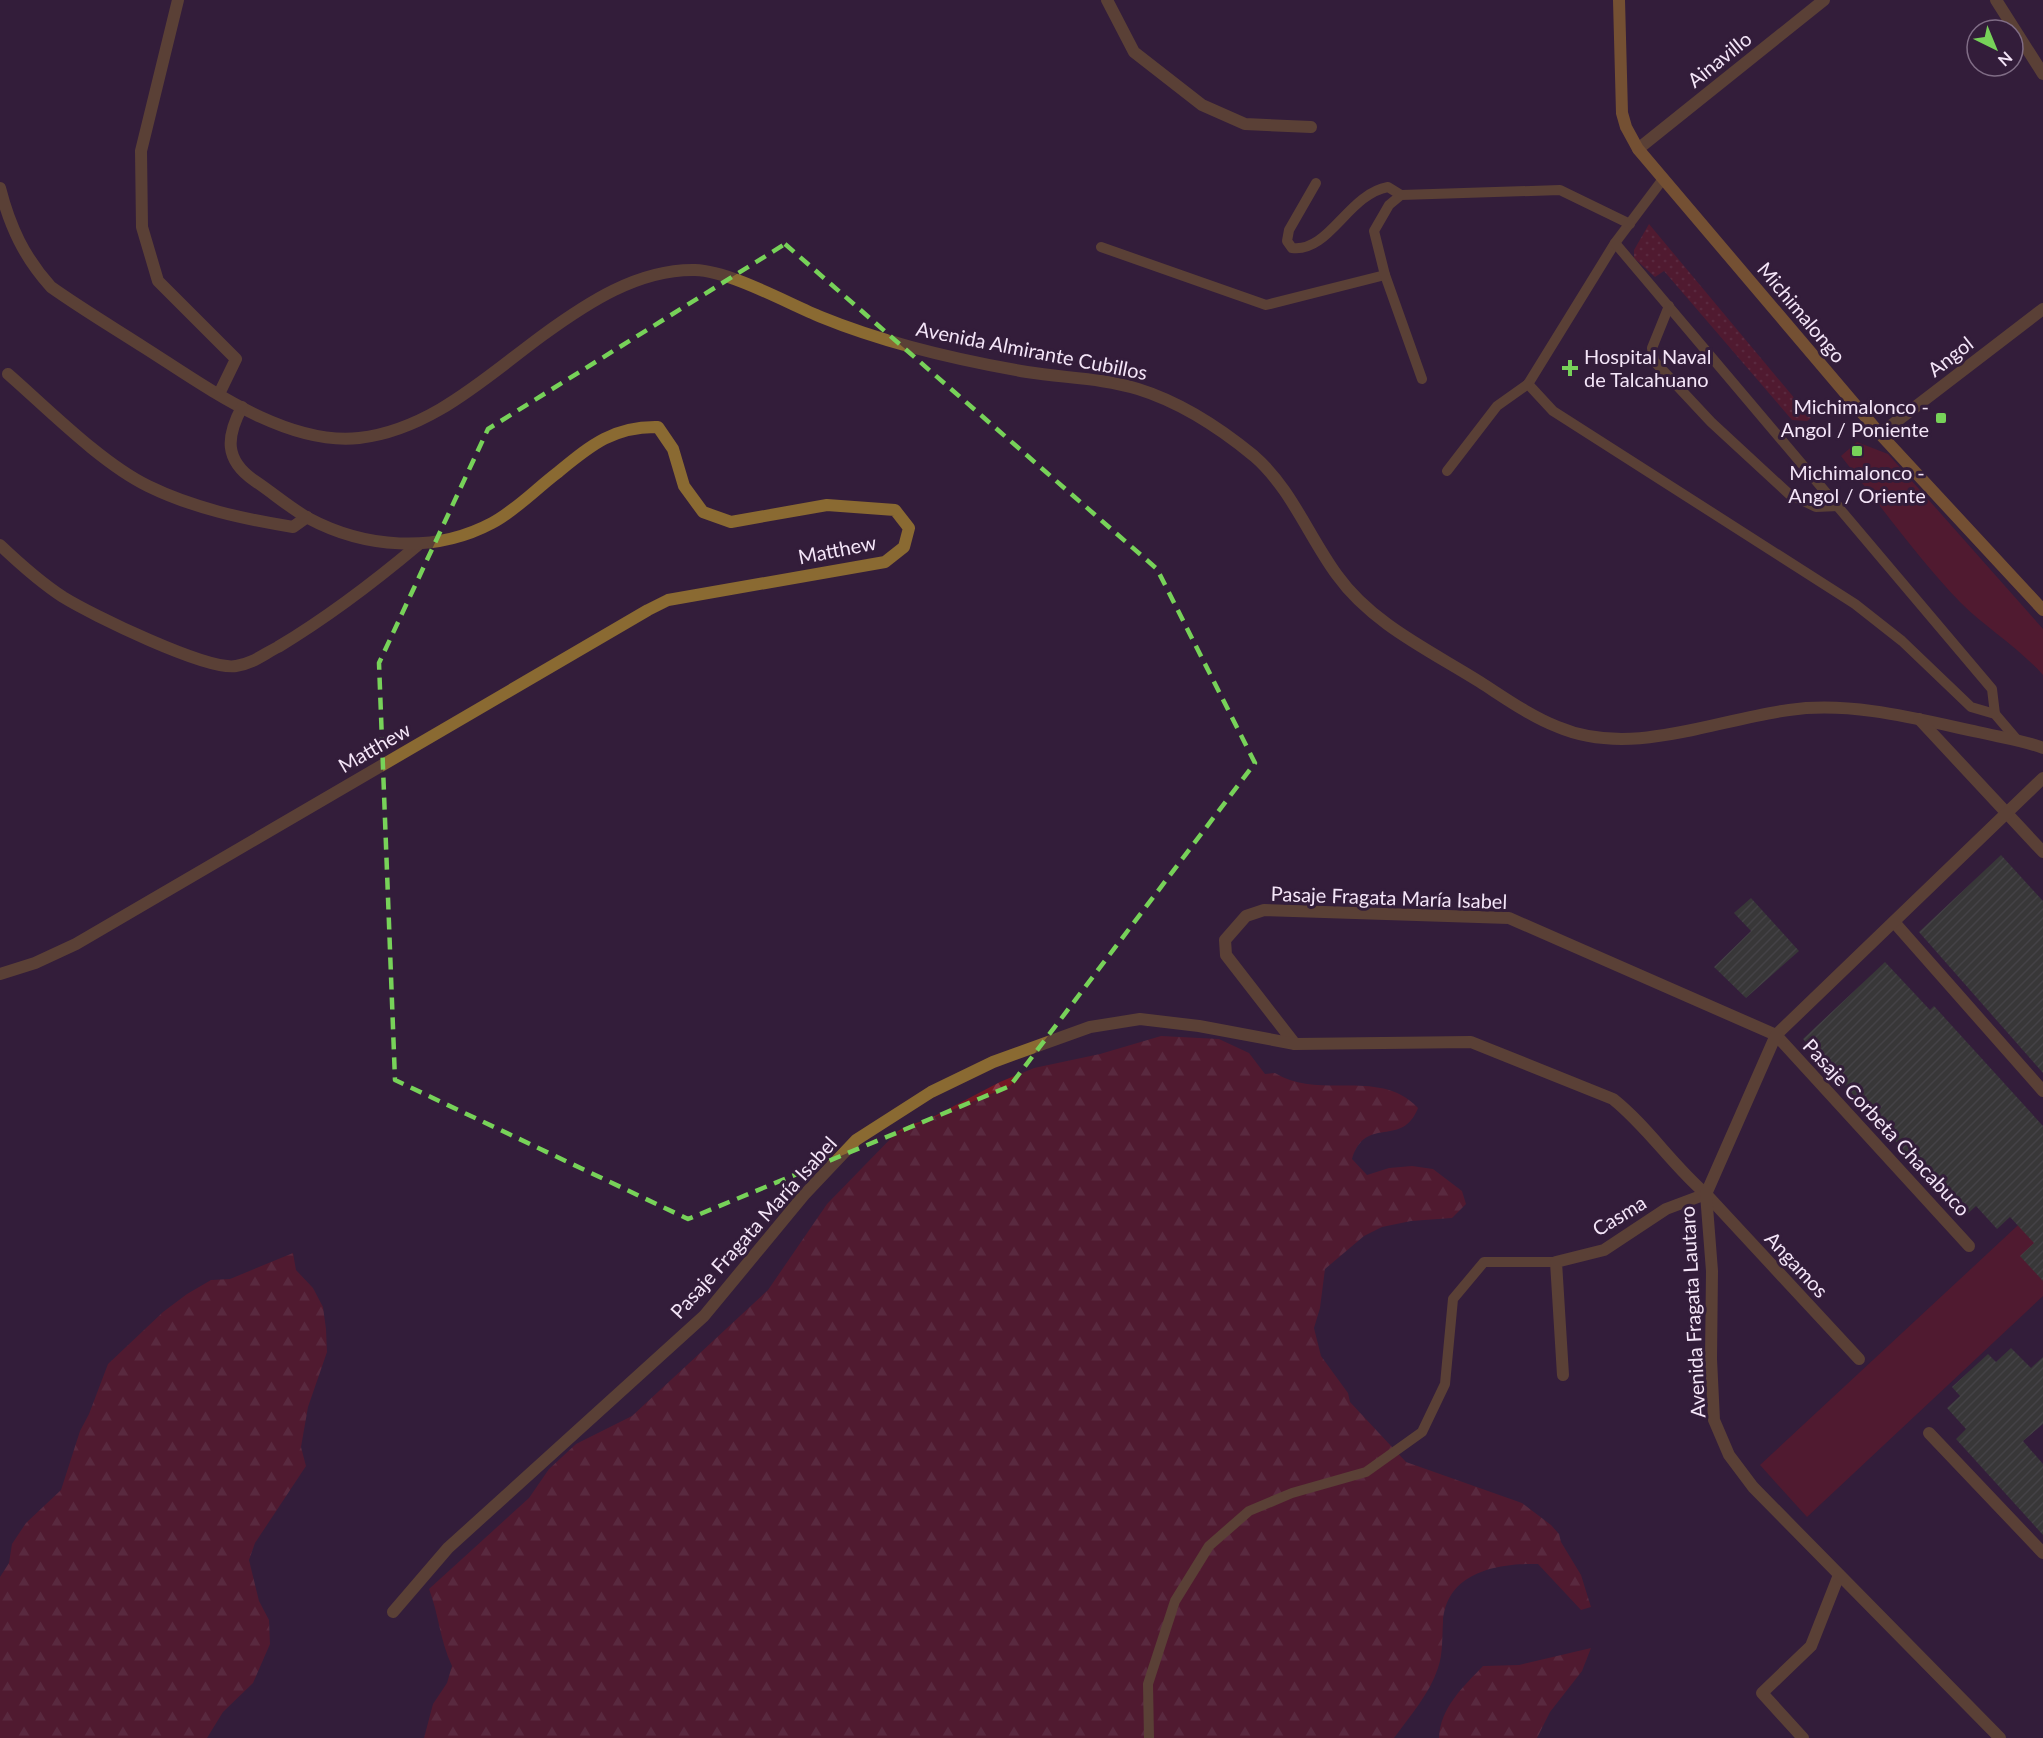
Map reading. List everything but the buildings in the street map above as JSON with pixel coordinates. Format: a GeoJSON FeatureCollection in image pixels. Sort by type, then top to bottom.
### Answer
{"type":"FeatureCollection","features":[{"type":"Feature","properties":{"kind":"main road","name":"Michimalongo"},"geometry":{"type":"LineString","coordinates":[[1619,0],[1622,113],[1626,127],[1638,149],[1880,434],[2043,610]]}},
{"type":"Feature","properties":{"kind":"street"},"geometry":{"type":"LineString","coordinates":[[178,0],[141,151],[142,227],[158,281],[236,359],[219,394]]}},
{"type":"Feature","properties":{"kind":"street"},"geometry":{"type":"LineString","coordinates":[[1107,0],[1134,52],[1202,105],[1245,124],[1311,128]]}},
{"type":"Feature","properties":{"kind":"street","name":"Ainavillo"},"geometry":{"type":"LineString","coordinates":[[1638,149],[1824,0]]}},
{"type":"Feature","properties":{"kind":"street"},"geometry":{"type":"LineString","coordinates":[[1996,0],[2043,74]]}},
{"type":"Feature","properties":{"kind":"street","name":"Avenida Almirante Cubillos"},"geometry":{"type":"LineString","coordinates":[[0,188],[7,215],[19,244],[33,268],[51,287],[219,394],[296,431],[332,438],[362,438],[429,416],[463,397],[589,302],[631,282],[669,273],[698,270],[729,278],[856,330],[936,355],[1136,388],[1220,428],[1261,462],[1276,479],[1341,581],[1363,603],[1393,628],[1510,702],[1550,724],[1582,737],[1617,738],[1660,735],[1788,710],[1824,707],[1918,719],[2043,748]]}},
{"type":"Feature","properties":{"kind":"street","name":"Angol"},"geometry":{"type":"LineString","coordinates":[[1880,434],[2043,309]]}},
{"type":"Feature","properties":{"kind":"street"},"geometry":{"type":"LineString","coordinates":[[8,374],[81,438],[147,486],[209,510],[266,523],[293,528],[307,517]]}},
{"type":"Feature","properties":{"kind":"street","name":"Matthew"},"geometry":{"type":"LineString","coordinates":[[0,974],[35,963],[76,944],[668,600],[885,562],[904,547],[909,528],[896,510],[827,505],[731,522],[703,512],[684,486],[673,449],[658,427],[636,426],[614,433],[590,446],[493,523],[461,535],[418,545],[372,542],[307,517],[246,475],[236,463],[229,442],[232,427],[242,407]]}},
{"type":"Feature","properties":{"kind":"street"},"geometry":{"type":"LineString","coordinates":[[0,545],[44,584],[88,611],[205,662],[234,666],[251,662],[293,638],[361,592],[418,545]]}},
{"type":"Feature","properties":{"kind":"street"},"geometry":{"type":"LineString","coordinates":[[1918,719],[2043,852]]}},
{"type":"Feature","properties":{"kind":"street","name":"Avenida Fragata Lautaro"},"geometry":{"type":"LineString","coordinates":[[2000,1738],[1753,1487],[1729,1455],[1714,1420],[1711,1359],[1712,1271],[1706,1194],[1776,1035],[2043,778]]}},
{"type":"Feature","properties":{"kind":"street","name":"Pasaje Fragata María Isabel"},"geometry":{"type":"LineString","coordinates":[[1295,1044],[1226,955],[1226,940],[1233,928],[1246,916],[1264,910],[1509,918],[1776,1035]]}},
{"type":"Feature","properties":{"kind":"street"},"geometry":{"type":"LineString","coordinates":[[1894,922],[2043,1091]]}},
{"type":"Feature","properties":{"kind":"street","name":"Pasaje Fragata María Isabel"},"geometry":{"type":"LineString","coordinates":[[393,1612],[448,1548],[704,1316],[804,1194],[856,1140],[931,1092],[993,1062],[1090,1027],[1140,1019],[1199,1026],[1295,1044],[1471,1042],[1614,1099],[1631,1113],[1686,1177],[1706,1194]]}},
{"type":"Feature","properties":{"kind":"street","name":"Pasaje Corbeta Chacabuco"},"geometry":{"type":"LineString","coordinates":[[1776,1035],[1969,1246]]}},
{"type":"Feature","properties":{"kind":"street","name":"Casma"},"geometry":{"type":"LineString","coordinates":[[1556,1262],[1604,1250],[1666,1209],[1706,1194]]}},
{"type":"Feature","properties":{"kind":"street","name":"Angamos"},"geometry":{"type":"LineString","coordinates":[[1706,1194],[1859,1359]]}},
{"type":"Feature","properties":{"kind":"street"},"geometry":{"type":"LineString","coordinates":[[1556,1262],[1563,1375]]}},
{"type":"Feature","properties":{"kind":"street"},"geometry":{"type":"LineString","coordinates":[[1929,1433],[2043,1553]]}},
{"type":"Feature","properties":{"kind":"street"},"geometry":{"type":"LineString","coordinates":[[1803,1738],[1762,1693],[1811,1646],[1839,1575]]}},
{"type":"Feature","properties":{"kind":"lane"},"geometry":{"type":"LineString","coordinates":[[1447,471],[1497,406],[1528,384],[1615,243],[1663,179]]}},
{"type":"Feature","properties":{"kind":"lane"},"geometry":{"type":"LineString","coordinates":[[1316,183],[1289,230],[1287,241],[1292,248],[1303,250],[1317,244],[1339,219],[1375,189],[1388,187],[1401,195],[1560,190],[1630,224]]}},
{"type":"Feature","properties":{"kind":"lane"},"geometry":{"type":"LineString","coordinates":[[1401,195],[1389,205],[1374,231],[1385,275],[1422,379]]}},
{"type":"Feature","properties":{"kind":"lane"},"geometry":{"type":"LineString","coordinates":[[1615,243],[1992,689],[1995,714]]}},
{"type":"Feature","properties":{"kind":"lane"},"geometry":{"type":"LineString","coordinates":[[1101,247],[1266,305],[1385,275]]}},
{"type":"Feature","properties":{"kind":"lane"},"geometry":{"type":"LineString","coordinates":[[1669,306],[1652,348],[1654,361],[1711,422],[1789,494],[1816,507],[1838,506]]}},
{"type":"Feature","properties":{"kind":"lane"},"geometry":{"type":"LineString","coordinates":[[1528,384],[1553,411],[1856,604],[1902,641],[1971,706],[1995,714],[2018,741]]}},
{"type":"Feature","properties":{"kind":"lane"},"geometry":{"type":"LineString","coordinates":[[1149,1738],[1148,1684],[1175,1601],[1209,1546],[1248,1511],[1292,1493],[1366,1472],[1422,1432],[1445,1384],[1453,1299],[1484,1262],[1556,1262]]}},
{"type":"Feature","properties":{"kind":"highlighted area"},"geometry":{"type":"Polygon","coordinates":[[[785,244],[1157,569],[1255,763],[1010,1086],[688,1219],[395,1080],[379,663],[488,429],[785,244]]]}},
{"type":"Feature","properties":{"kind":"green space"},"geometry":{"type":"Polygon","coordinates":[[[1649,224],[1811,418],[1807,421],[1792,420],[1664,271],[1655,277],[1634,258],[1634,250],[1649,224]]]}},
{"type":"Feature","properties":{"kind":"green space"},"geometry":{"type":"Polygon","coordinates":[[[1857,442],[1888,454],[2043,629],[2043,675],[2023,655],[1960,602],[1899,530],[1841,456],[1857,442]]]}},
{"type":"Feature","properties":{"kind":"green space"},"geometry":{"type":"Polygon","coordinates":[[[1161,1036],[1219,1039],[1249,1053],[1265,1074],[1275,1073],[1292,1081],[1311,1085],[1367,1086],[1386,1089],[1403,1096],[1418,1108],[1411,1120],[1403,1127],[1366,1138],[1358,1146],[1352,1159],[1367,1175],[1389,1168],[1412,1166],[1433,1169],[1462,1191],[1466,1204],[1452,1218],[1411,1221],[1382,1227],[1364,1236],[1325,1269],[1320,1308],[1314,1328],[1321,1356],[1348,1393],[1350,1402],[1406,1462],[1522,1503],[1551,1525],[1559,1534],[1561,1542],[1581,1575],[1591,1607],[1581,1610],[1538,1564],[1491,1569],[1464,1581],[1453,1592],[1446,1605],[1441,1657],[1430,1686],[1394,1738],[424,1738],[433,1704],[447,1683],[452,1666],[429,1589],[529,1498],[549,1469],[576,1444],[632,1416],[768,1290],[827,1204],[898,1131],[929,1119],[1000,1082],[1034,1068],[1100,1054],[1161,1036]]]}},
{"type":"Feature","properties":{"kind":"green space"},"geometry":{"type":"Polygon","coordinates":[[[2043,1202],[2043,1296],[1807,1517],[1760,1465],[2043,1202]]]}},
{"type":"Feature","properties":{"kind":"green space"},"geometry":{"type":"Polygon","coordinates":[[[293,1253],[296,1270],[313,1288],[323,1307],[327,1352],[308,1407],[301,1447],[306,1466],[255,1543],[249,1560],[259,1601],[269,1620],[270,1644],[253,1683],[223,1712],[207,1738],[0,1738],[0,1577],[9,1563],[12,1544],[26,1523],[61,1490],[80,1431],[108,1364],[163,1312],[187,1294],[211,1280],[230,1279],[293,1253]]]}},
{"type":"Feature","properties":{"kind":"green space"},"geometry":{"type":"Polygon","coordinates":[[[1591,1648],[1582,1671],[1550,1712],[1537,1738],[1439,1738],[1443,1717],[1448,1708],[1483,1666],[1519,1665],[1591,1648]]]}},
{"type":"Feature","properties":{"kind":"place","name":"Hospital Naval de Talcahuano"},"geometry":{"type":"Point","coordinates":[1570,368]}},
{"type":"Feature","properties":{"kind":"place","name":"Michimalonco - Angol / Poniente"},"geometry":{"type":"Point","coordinates":[1941,418]}},
{"type":"Feature","properties":{"kind":"place","name":"Michimalonco - Angol / Oriente"},"geometry":{"type":"Point","coordinates":[1857,451]}}]}
